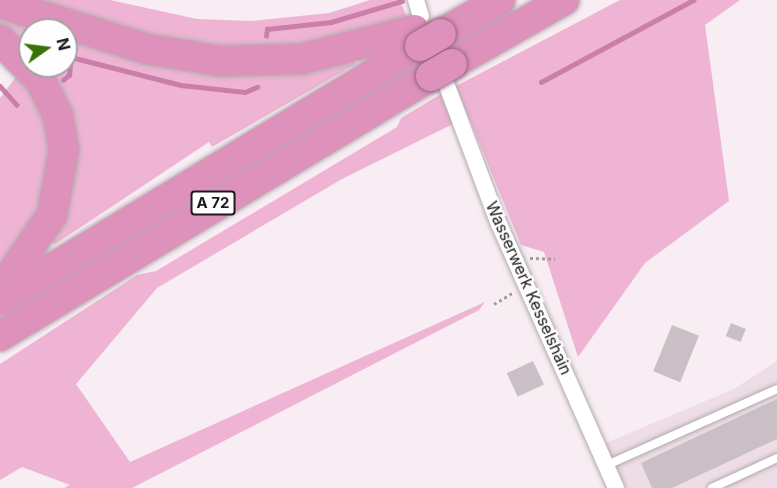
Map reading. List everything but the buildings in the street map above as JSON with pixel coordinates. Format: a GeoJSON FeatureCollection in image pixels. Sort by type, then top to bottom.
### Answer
{"type":"FeatureCollection","features":[{"type":"Feature","properties":{"kind":"highway"},"geometry":{"type":"LineString","coordinates":[[0,3],[147,49],[220,61],[302,58],[425,25],[495,0]]}},
{"type":"Feature","properties":{"kind":"highway","name":"A 72"},"geometry":{"type":"LineString","coordinates":[[0,300],[425,25],[500,0]]}},
{"type":"Feature","properties":{"kind":"highway","name":"A 72"},"geometry":{"type":"LineString","coordinates":[[0,336],[443,75],[564,0]]}},
{"type":"Feature","properties":{"kind":"highway"},"geometry":{"type":"LineString","coordinates":[[0,40],[41,81],[58,116],[64,149],[63,181],[52,215],[0,291]]}},
{"type":"Feature","properties":{"kind":"street","name":"Wasserwerk Kesselshain"},"geometry":{"type":"LineString","coordinates":[[443,75],[513,258],[616,488]]}},
{"type":"Feature","properties":{"kind":"lane"},"geometry":{"type":"LineString","coordinates":[[605,466],[777,390]]}},
{"type":"Feature","properties":{"kind":"lane"},"geometry":{"type":"LineString","coordinates":[[712,488],[777,458]]}},
{"type":"Feature","properties":{"kind":"path"},"geometry":{"type":"LineString","coordinates":[[513,258],[555,259]]}},
{"type":"Feature","properties":{"kind":"path"},"geometry":{"type":"LineString","coordinates":[[494,304],[526,285]]}},
{"type":"Feature","properties":{"kind":"shaded area"},"geometry":{"type":"Polygon","coordinates":[[[22,0],[110,0],[197,19],[252,21],[329,13],[370,0],[400,0],[408,20],[272,51],[171,45],[22,0]]]}},
{"type":"Feature","properties":{"kind":"shaded area"},"geometry":{"type":"Polygon","coordinates":[[[620,0],[740,0],[705,25],[729,201],[645,263],[578,357],[544,252],[521,245],[456,86],[620,0]]]}},
{"type":"Feature","properties":{"kind":"shaded area"},"geometry":{"type":"Polygon","coordinates":[[[0,11],[21,18],[18,18],[18,43],[0,29],[0,11]]]}},
{"type":"Feature","properties":{"kind":"shaded area"},"geometry":{"type":"Polygon","coordinates":[[[78,34],[352,57],[356,64],[212,147],[209,142],[54,245],[50,238],[62,213],[43,78],[78,78],[78,34]]]}},
{"type":"Feature","properties":{"kind":"shaded area"},"geometry":{"type":"Polygon","coordinates":[[[16,77],[46,107],[53,195],[0,273],[0,98],[16,77]]]}},
{"type":"Feature","properties":{"kind":"shaded area"},"geometry":{"type":"Polygon","coordinates":[[[441,94],[453,124],[342,179],[157,288],[76,384],[130,462],[485,302],[479,310],[132,488],[64,488],[70,485],[22,467],[0,480],[0,364],[137,275],[156,271],[397,127],[401,118],[441,94]]]}},
{"type":"Feature","properties":{"kind":"shaded area"},"geometry":{"type":"Polygon","coordinates":[[[777,361],[777,488],[626,488],[599,446],[734,389],[777,361]]]}},
{"type":"Feature","properties":{"kind":"waterway"},"geometry":{"type":"LineString","coordinates":[[541,82],[693,0]]}},
{"type":"Feature","properties":{"kind":"waterway"},"geometry":{"type":"LineString","coordinates":[[266,36],[267,29],[331,22],[402,1]]}},
{"type":"Feature","properties":{"kind":"waterway"},"geometry":{"type":"LineString","coordinates":[[63,80],[69,75],[71,57],[181,85],[245,92],[257,87]]}},
{"type":"Feature","properties":{"kind":"waterway"},"geometry":{"type":"LineString","coordinates":[[0,86],[17,105]]}}]}
